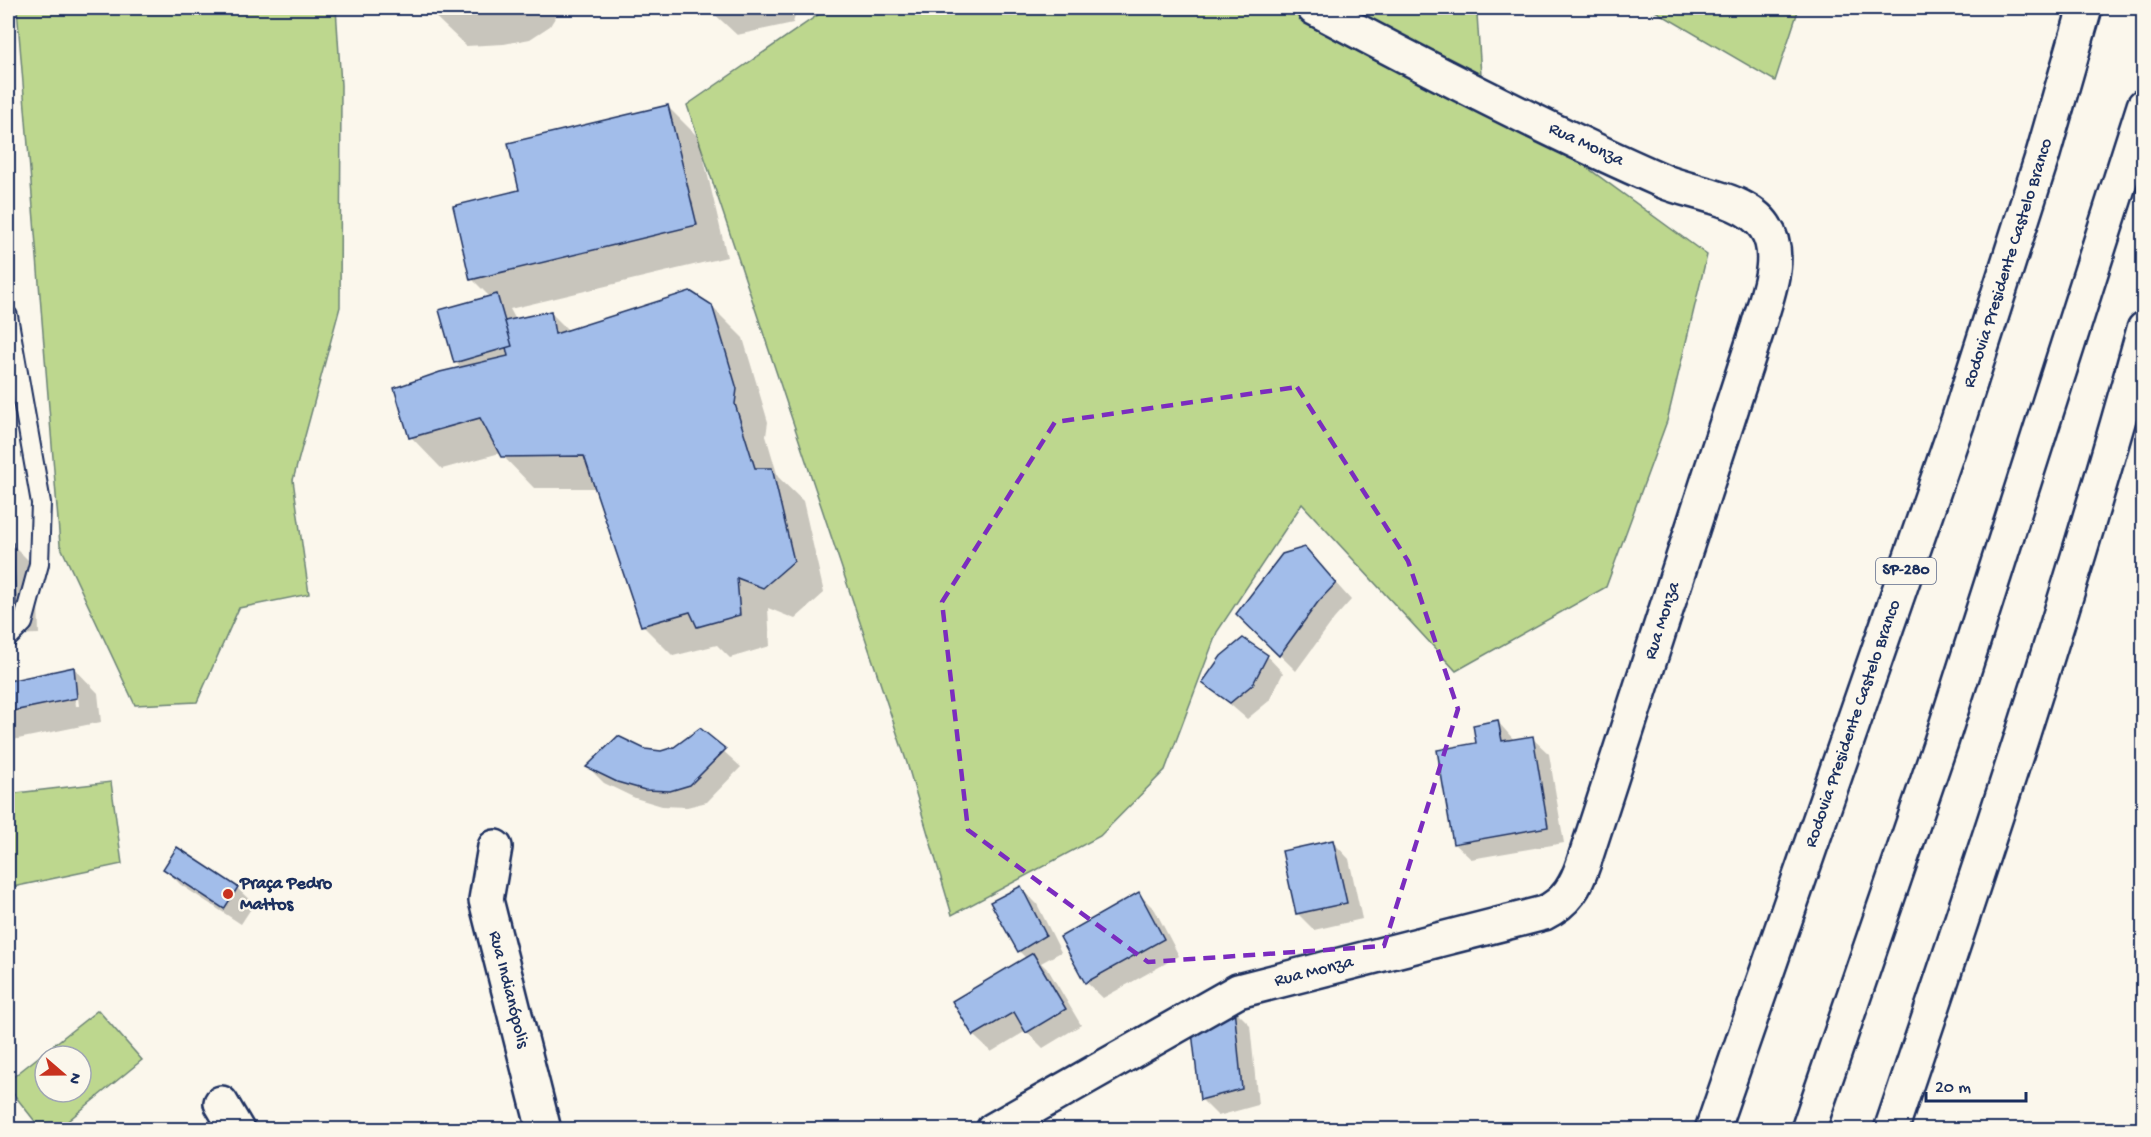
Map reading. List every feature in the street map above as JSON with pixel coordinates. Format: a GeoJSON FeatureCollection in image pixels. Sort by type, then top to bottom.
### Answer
{"type":"FeatureCollection","features":[{"type":"Feature","properties":{"kind":"main road","name":"Rua Monza"},"geometry":{"type":"LineString","coordinates":[[993,1130],[1238,992],[1544,913],[1561,904],[1574,886],[1584,862],[1758,327],[1774,263],[1770,237],[1760,219],[1727,201],[1666,182],[1526,117],[1314,8]]}},
{"type":"Feature","properties":{"kind":"main road","name":"Rodovia Presidente Castelo Branco"},"geometry":{"type":"LineString","coordinates":[[1712,1130],[1957,424],[2043,154],[2085,8]]}},
{"type":"Feature","properties":{"kind":"main road"},"geometry":{"type":"LineString","coordinates":[[1808,1130],[1941,742],[2144,106]]}},
{"type":"Feature","properties":{"kind":"main road"},"geometry":{"type":"LineString","coordinates":[[1891,1130],[1996,822],[2114,438],[2144,329]]}},
{"type":"Feature","properties":{"kind":"main road","name":"Rua Indianópolis"},"geometry":{"type":"LineString","coordinates":[[495,847],[486,900],[544,1130]]}},
{"type":"Feature","properties":{"kind":"lane"},"geometry":{"type":"LineString","coordinates":[[8,316],[41,503],[39,564],[23,623],[8,638]]}},
{"type":"Feature","properties":{"kind":"highlighted area"},"geometry":{"type":"Polygon","coordinates":[[[1297,387],[1408,561],[1458,709],[1384,946],[1148,962],[968,830],[942,602],[1055,422],[1297,387]]]}},
{"type":"Feature","properties":{"kind":"green space"},"geometry":{"type":"Polygon","coordinates":[[[17,8],[336,8],[341,85],[340,307],[293,480],[309,594],[239,608],[197,702],[135,705],[60,545],[17,8]]]}},
{"type":"Feature","properties":{"kind":"green space"},"geometry":{"type":"Polygon","coordinates":[[[828,8],[1500,8],[1477,14],[1482,91],[1707,255],[1667,421],[1606,587],[1456,671],[1302,504],[1217,632],[1165,770],[1100,836],[952,915],[907,763],[687,105],[828,8]]]}},
{"type":"Feature","properties":{"kind":"green space"},"geometry":{"type":"Polygon","coordinates":[[[1650,8],[1799,8],[1775,81],[1650,8]]]}},
{"type":"Feature","properties":{"kind":"green space"},"geometry":{"type":"Polygon","coordinates":[[[111,782],[122,864],[8,888],[8,794],[111,782]]]}},
{"type":"Feature","properties":{"kind":"green space"},"geometry":{"type":"Polygon","coordinates":[[[98,1010],[142,1060],[93,1100],[93,1044],[55,1044],[98,1010]]]}},
{"type":"Feature","properties":{"kind":"green space"},"geometry":{"type":"Polygon","coordinates":[[[33,1061],[33,1104],[88,1104],[58,1129],[41,1129],[8,1087],[8,1081],[33,1061]]]}},
{"type":"Feature","properties":{"kind":"building"},"geometry":{"type":"Polygon","coordinates":[[[425,8],[500,8],[471,14],[434,15],[425,8]]]}},
{"type":"Feature","properties":{"kind":"building"},"geometry":{"type":"Polygon","coordinates":[[[668,105],[697,225],[470,280],[453,206],[519,190],[508,143],[668,105]]]}},
{"type":"Feature","properties":{"kind":"building"},"geometry":{"type":"Polygon","coordinates":[[[690,291],[712,305],[737,389],[735,404],[755,468],[772,468],[794,561],[763,588],[737,578],[740,615],[697,627],[690,612],[641,626],[584,456],[501,457],[480,418],[409,438],[394,388],[440,372],[508,356],[500,322],[551,311],[555,334],[690,291]]]}},
{"type":"Feature","properties":{"kind":"building"},"geometry":{"type":"Polygon","coordinates":[[[497,294],[512,346],[454,363],[439,310],[497,294]]]}},
{"type":"Feature","properties":{"kind":"building"},"geometry":{"type":"Polygon","coordinates":[[[8,543],[13,543],[16,610],[8,611],[8,543]]]}},
{"type":"Feature","properties":{"kind":"building"},"geometry":{"type":"Polygon","coordinates":[[[1305,547],[1336,583],[1318,602],[1279,656],[1236,614],[1282,554],[1305,547]]]}},
{"type":"Feature","properties":{"kind":"building"},"geometry":{"type":"Polygon","coordinates":[[[1243,638],[1268,655],[1253,684],[1230,703],[1202,683],[1221,656],[1243,638]]]}},
{"type":"Feature","properties":{"kind":"building"},"geometry":{"type":"Polygon","coordinates":[[[74,667],[77,698],[8,712],[8,681],[74,667]]]}},
{"type":"Feature","properties":{"kind":"building"},"geometry":{"type":"Polygon","coordinates":[[[1498,720],[1502,741],[1533,736],[1548,827],[1453,844],[1437,750],[1476,743],[1473,725],[1498,720]]]}},
{"type":"Feature","properties":{"kind":"building"},"geometry":{"type":"Polygon","coordinates":[[[700,728],[726,749],[690,785],[670,791],[645,790],[617,782],[586,767],[618,736],[645,749],[661,751],[674,747],[700,728]]]}},
{"type":"Feature","properties":{"kind":"building"},"geometry":{"type":"Polygon","coordinates":[[[1333,840],[1347,903],[1296,914],[1282,851],[1333,840]]]}},
{"type":"Feature","properties":{"kind":"building"},"geometry":{"type":"Polygon","coordinates":[[[177,847],[238,887],[224,909],[163,869],[177,847]]]}},
{"type":"Feature","properties":{"kind":"building"},"geometry":{"type":"Polygon","coordinates":[[[1021,886],[1046,935],[1018,952],[990,902],[1021,886]]]}},
{"type":"Feature","properties":{"kind":"building"},"geometry":{"type":"Polygon","coordinates":[[[1139,892],[1164,939],[1085,983],[1060,937],[1139,892]]]}},
{"type":"Feature","properties":{"kind":"building"},"geometry":{"type":"Polygon","coordinates":[[[1033,953],[1066,1009],[1026,1033],[1014,1012],[973,1036],[952,1001],[1033,953]]]}},
{"type":"Feature","properties":{"kind":"building"},"geometry":{"type":"Polygon","coordinates":[[[1234,1007],[1242,1089],[1200,1100],[1192,1032],[1234,1007]]]}},
{"type":"Feature","properties":{"kind":"place","name":"Praça Pedro Mattos"},"geometry":{"type":"Point","coordinates":[228,894]}}]}
